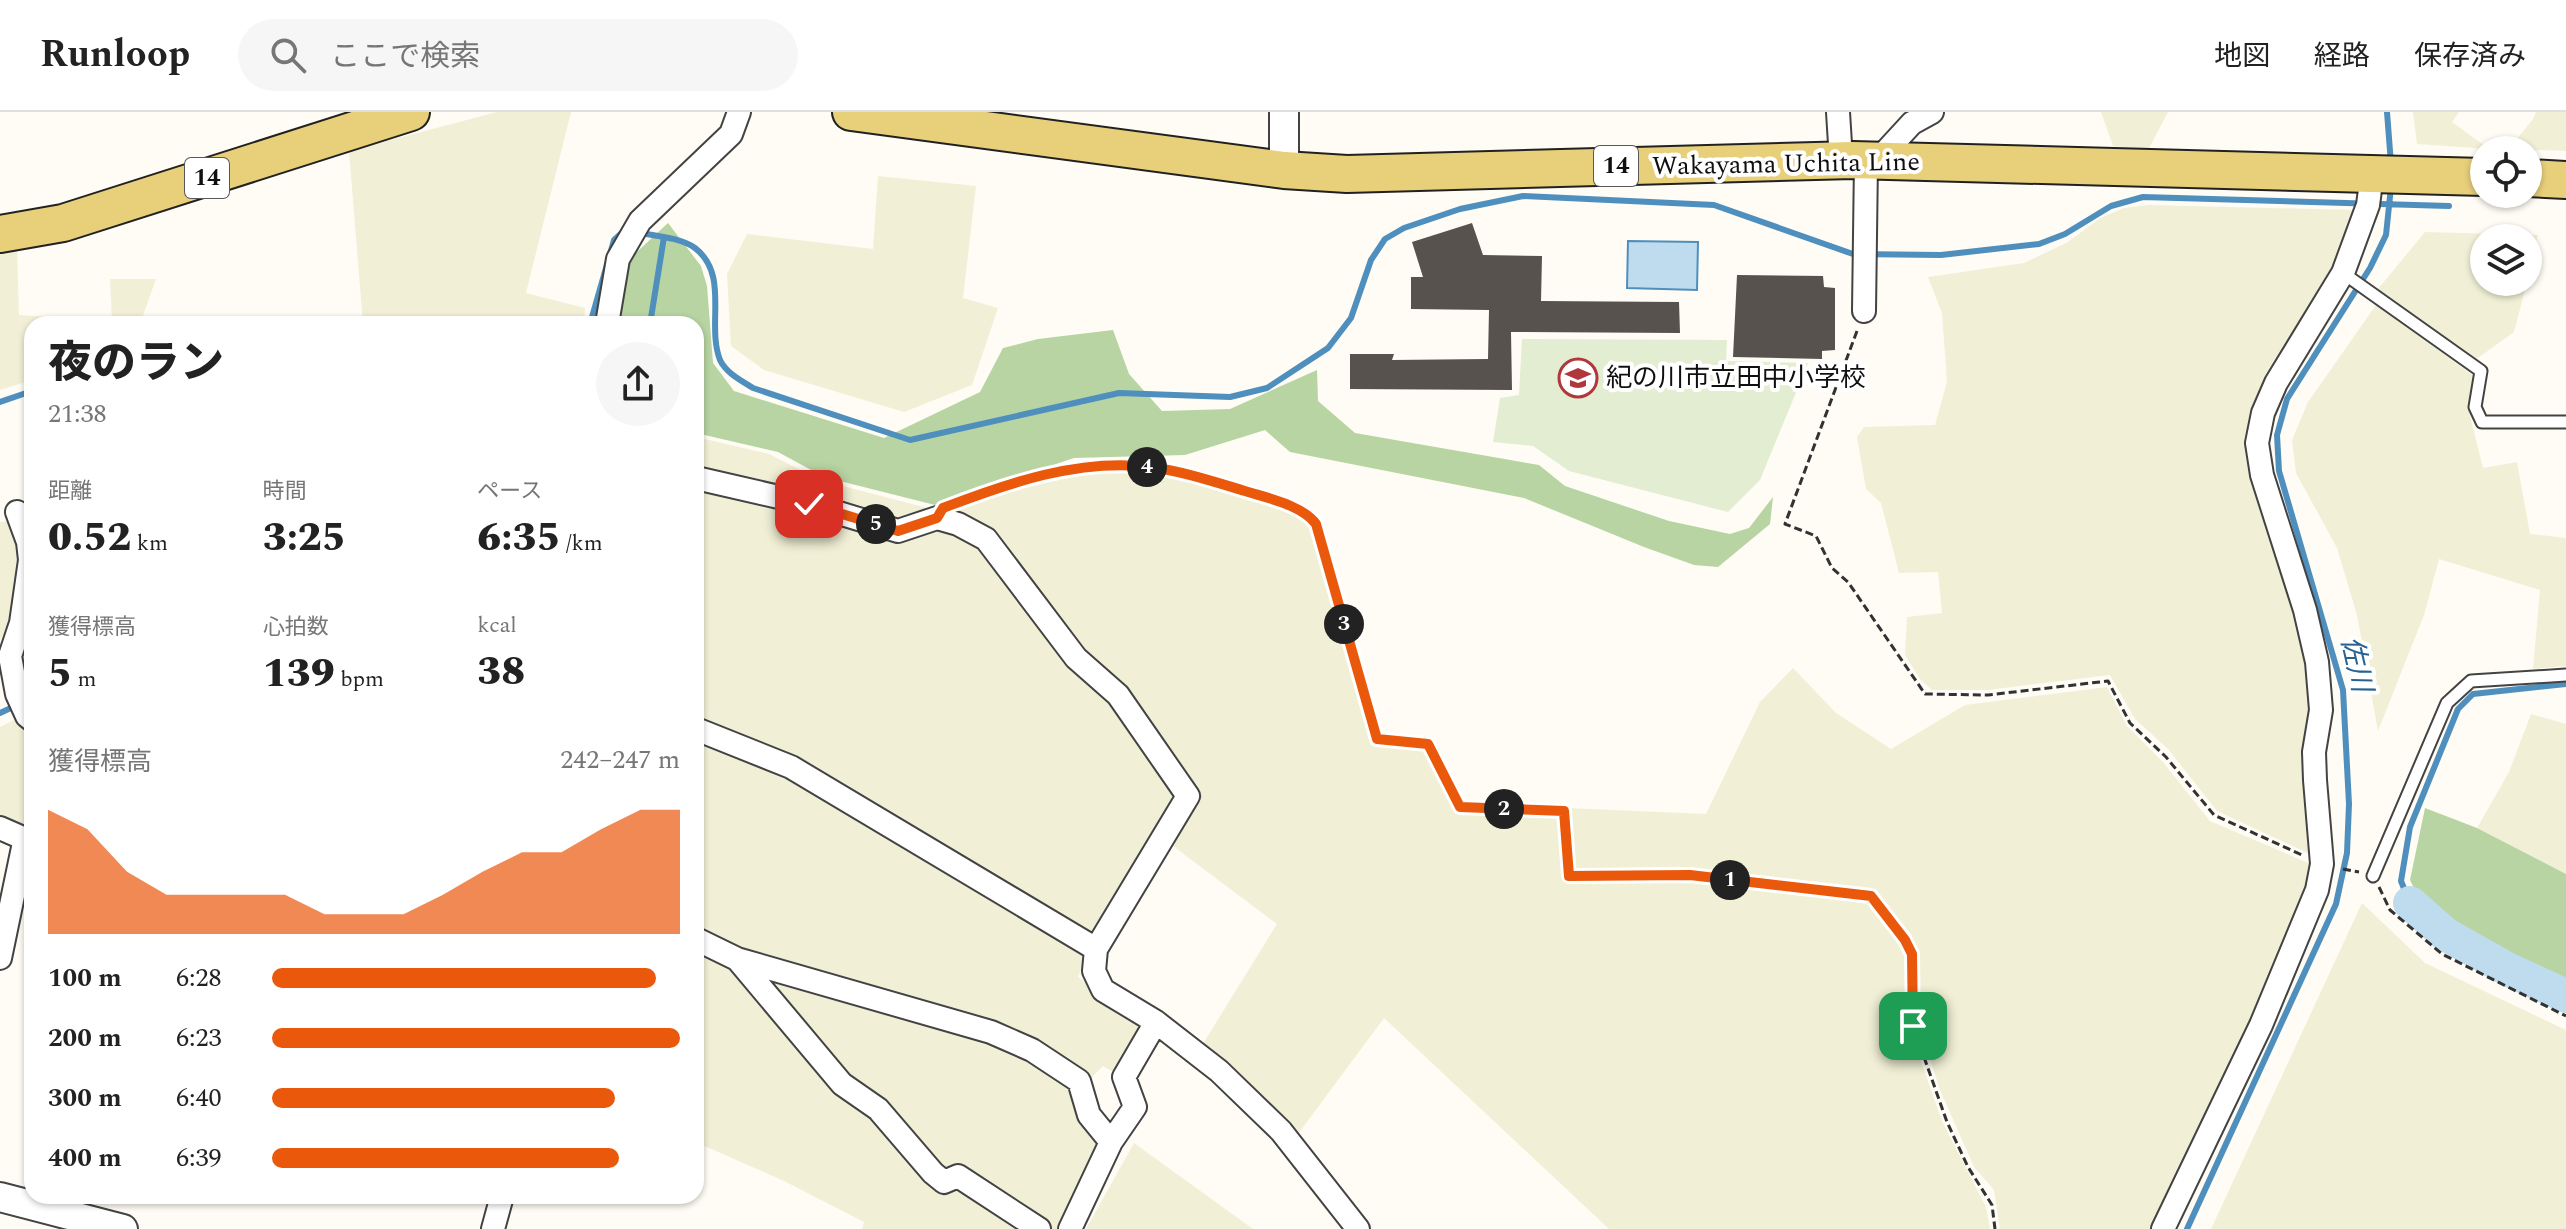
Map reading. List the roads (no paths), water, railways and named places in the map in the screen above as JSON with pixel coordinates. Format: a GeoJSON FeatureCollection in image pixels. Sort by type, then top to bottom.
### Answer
{"type":"FeatureCollection","features":[{"type":"Feature","properties":{"kind":"main road","name":"14"},"geometry":{"type":"LineString","coordinates":[[0,234],[63,223],[411,112]]}},
{"type":"Feature","properties":{"kind":"main road","name":"Wakayama Uchita Line"},"geometry":{"type":"LineString","coordinates":[[851,112],[1284,170],[1347,174],[1861,161],[2470,177]]}},
{"type":"Feature","properties":{"kind":"main road"},"geometry":{"type":"LineString","coordinates":[[2542,179],[2566,180]]}},
{"type":"Feature","properties":{"kind":"street"},"geometry":{"type":"LineString","coordinates":[[608,316],[618,259],[640,221],[731,134],[739,112]]}},
{"type":"Feature","properties":{"kind":"street"},"geometry":{"type":"LineString","coordinates":[[1284,112],[1284,170]]}},
{"type":"Feature","properties":{"kind":"street"},"geometry":{"type":"LineString","coordinates":[[1838,112],[1861,161],[1864,311]]}},
{"type":"Feature","properties":{"kind":"street"},"geometry":{"type":"LineString","coordinates":[[1861,161],[1932,112]]}},
{"type":"Feature","properties":{"kind":"street"},"geometry":{"type":"LineString","coordinates":[[2163,1229],[2261,1025],[2326,866],[2315,780],[2314,752],[2321,710],[2317,662],[2305,610],[2262,475],[2257,443],[2263,413],[2276,383],[2346,276],[2378,174]]}},
{"type":"Feature","properties":{"kind":"street"},"geometry":{"type":"LineString","coordinates":[[704,480],[809,504],[898,531],[937,518],[958,524],[986,539],[1076,658],[1118,695],[1188,796],[1096,949],[1094,971],[1103,990],[1156,1022],[1219,1071],[1281,1131],[1358,1229]]}},
{"type":"Feature","properties":{"kind":"street"},"geometry":{"type":"LineString","coordinates":[[16,511],[24,532]]}},
{"type":"Feature","properties":{"kind":"street"},"geometry":{"type":"LineString","coordinates":[[24,602],[10,656],[17,694],[24,709]]}},
{"type":"Feature","properties":{"kind":"street"},"geometry":{"type":"LineString","coordinates":[[704,732],[791,767],[1096,949]]}},
{"type":"Feature","properties":{"kind":"street"},"geometry":{"type":"LineString","coordinates":[[0,828],[24,838]]}},
{"type":"Feature","properties":{"kind":"street"},"geometry":{"type":"LineString","coordinates":[[0,958],[24,857]]}},
{"type":"Feature","properties":{"kind":"street"},"geometry":{"type":"LineString","coordinates":[[704,943],[737,959],[978,1028],[1032,1050],[1079,1081],[1089,1115],[1111,1142]]}},
{"type":"Feature","properties":{"kind":"street"},"geometry":{"type":"LineString","coordinates":[[737,959],[842,1084],[878,1109],[933,1173],[944,1182],[958,1176],[1039,1229]]}},
{"type":"Feature","properties":{"kind":"street"},"geometry":{"type":"LineString","coordinates":[[1070,1229],[1111,1142],[1135,1107],[1124,1077],[1156,1022]]}},
{"type":"Feature","properties":{"kind":"street"},"geometry":{"type":"LineString","coordinates":[[0,1197],[24,1203]]}},
{"type":"Feature","properties":{"kind":"street"},"geometry":{"type":"LineString","coordinates":[[27,1204],[123,1229]]}},
{"type":"Feature","properties":{"kind":"street"},"geometry":{"type":"LineString","coordinates":[[493,1229],[500,1204]]}},
{"type":"Feature","properties":{"kind":"lane"},"geometry":{"type":"LineString","coordinates":[[2346,276],[2481,371],[2475,407],[2482,422],[2566,422]]}},
{"type":"Feature","properties":{"kind":"lane"},"geometry":{"type":"LineString","coordinates":[[2373,876],[2447,703],[2471,681],[2566,675]]}},
{"type":"Feature","properties":{"kind":"water"},"geometry":{"type":"Polygon","coordinates":[[[1628,241],[1698,242],[1697,290],[1627,288],[1628,241]]]}},
{"type":"Feature","properties":{"kind":"waterway","name":"佐川"},"geometry":{"type":"LineString","coordinates":[[2387,112],[2391,164]]}},
{"type":"Feature","properties":{"kind":"waterway","name":"佐川"},"geometry":{"type":"LineString","coordinates":[[2187,1229],[2336,904],[2347,853],[2349,804],[2343,690],[2279,471],[2277,435],[2287,399],[2370,268],[2386,235],[2391,187]]}},
{"type":"Feature","properties":{"kind":"waterway"},"geometry":{"type":"LineString","coordinates":[[641,233],[683,242],[706,259],[715,286],[716,346],[723,365],[735,376],[753,388],[910,440],[1119,393],[1230,397],[1267,388],[1328,348],[1351,318],[1371,260],[1385,239],[1404,228],[1460,209],[1523,196],[1714,205],[1853,254],[1941,255],[2039,244],[2065,234],[2111,206],[2143,197],[2449,206]]}},
{"type":"Feature","properties":{"kind":"waterway"},"geometry":{"type":"LineString","coordinates":[[592,316],[614,240],[626,229]]}},
{"type":"Feature","properties":{"kind":"waterway"},"geometry":{"type":"LineString","coordinates":[[651,316],[664,237]]}},
{"type":"Feature","properties":{"kind":"waterway"},"geometry":{"type":"LineString","coordinates":[[0,402],[24,394]]}},
{"type":"Feature","properties":{"kind":"waterway"},"geometry":{"type":"LineString","coordinates":[[2410,903],[2401,881],[2410,827],[2458,709],[2473,694],[2566,684]]}},
{"type":"Feature","properties":{"kind":"waterway"},"geometry":{"type":"LineString","coordinates":[[0,713],[24,702]]}},
{"type":"Feature","properties":{"kind":"waterway"},"geometry":{"type":"LineString","coordinates":[[2410,903],[2445,934],[2509,970],[2566,996]]}},
{"type":"Feature","properties":{"kind":"place","name":"紀の川市立田中小学校"},"geometry":{"type":"Point","coordinates":[1578,378]}}]}
